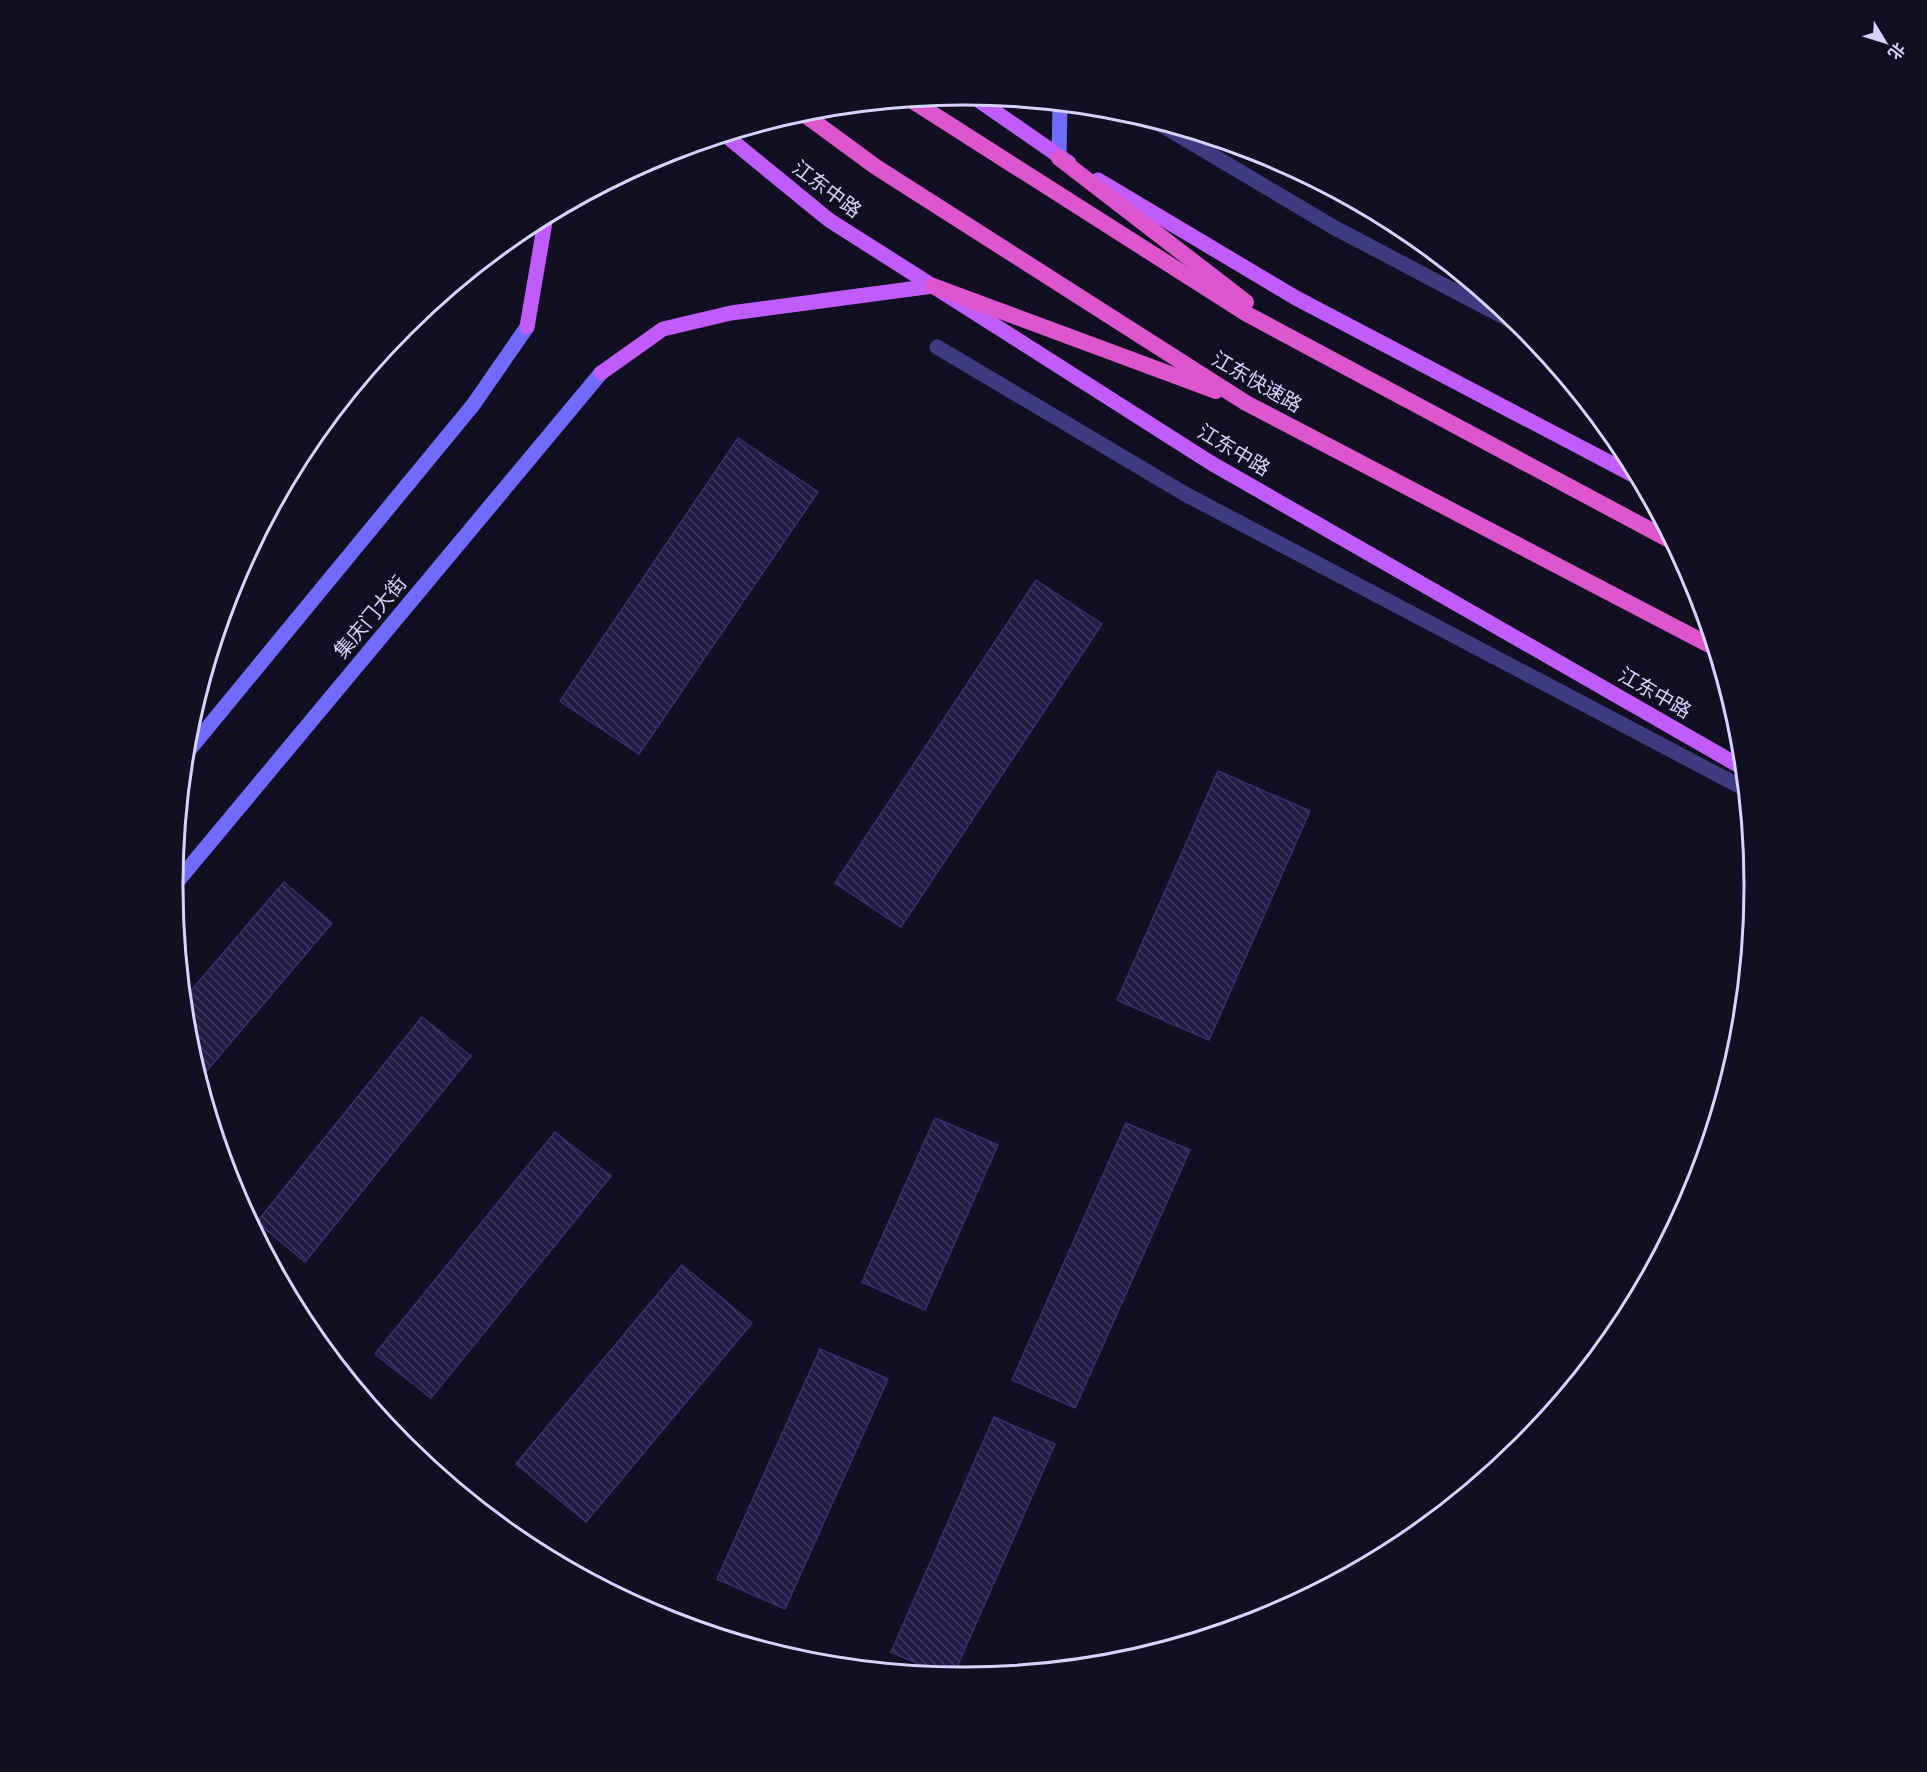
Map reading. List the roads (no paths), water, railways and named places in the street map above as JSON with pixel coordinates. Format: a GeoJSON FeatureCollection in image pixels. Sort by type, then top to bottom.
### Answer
{"type":"FeatureCollection","features":[{"type":"Feature","properties":{"kind":"highway"},"geometry":{"type":"LineString","coordinates":[[921,107],[1246,314],[1661,536]]}},
{"type":"Feature","properties":{"kind":"highway","name":"江东快速路"},"geometry":{"type":"LineString","coordinates":[[812,120],[876,167],[1246,403],[1706,644]]}},
{"type":"Feature","properties":{"kind":"highway"},"geometry":{"type":"LineString","coordinates":[[1059,158],[1291,338]]}},
{"type":"Feature","properties":{"kind":"highway"},"geometry":{"type":"LineString","coordinates":[[933,286],[1246,403]]}},
{"type":"Feature","properties":{"kind":"main road"},"geometry":{"type":"LineString","coordinates":[[986,106],[1059,158],[1296,297],[1624,470]]}},
{"type":"Feature","properties":{"kind":"main road"},"geometry":{"type":"LineString","coordinates":[[1059,158],[1060,111]]}},
{"type":"Feature","properties":{"kind":"main road","name":"江东中路"},"geometry":{"type":"LineString","coordinates":[[732,140],[829,220],[1211,463],[1734,763]]}},
{"type":"Feature","properties":{"kind":"main road"},"geometry":{"type":"LineString","coordinates":[[197,741],[473,405],[526,327],[544,228]]}},
{"type":"Feature","properties":{"kind":"main road","name":"集庆门大街"},"geometry":{"type":"LineString","coordinates":[[183,875],[601,373],[663,329],[730,313],[933,286]]}},
{"type":"Feature","properties":{"kind":"street"},"geometry":{"type":"LineString","coordinates":[[1180,136],[1335,228],[1489,309]]}},
{"type":"Feature","properties":{"kind":"street","name":"江东中路"},"geometry":{"type":"LineString","coordinates":[[937,346],[1185,494],[1738,785]]}}]}
